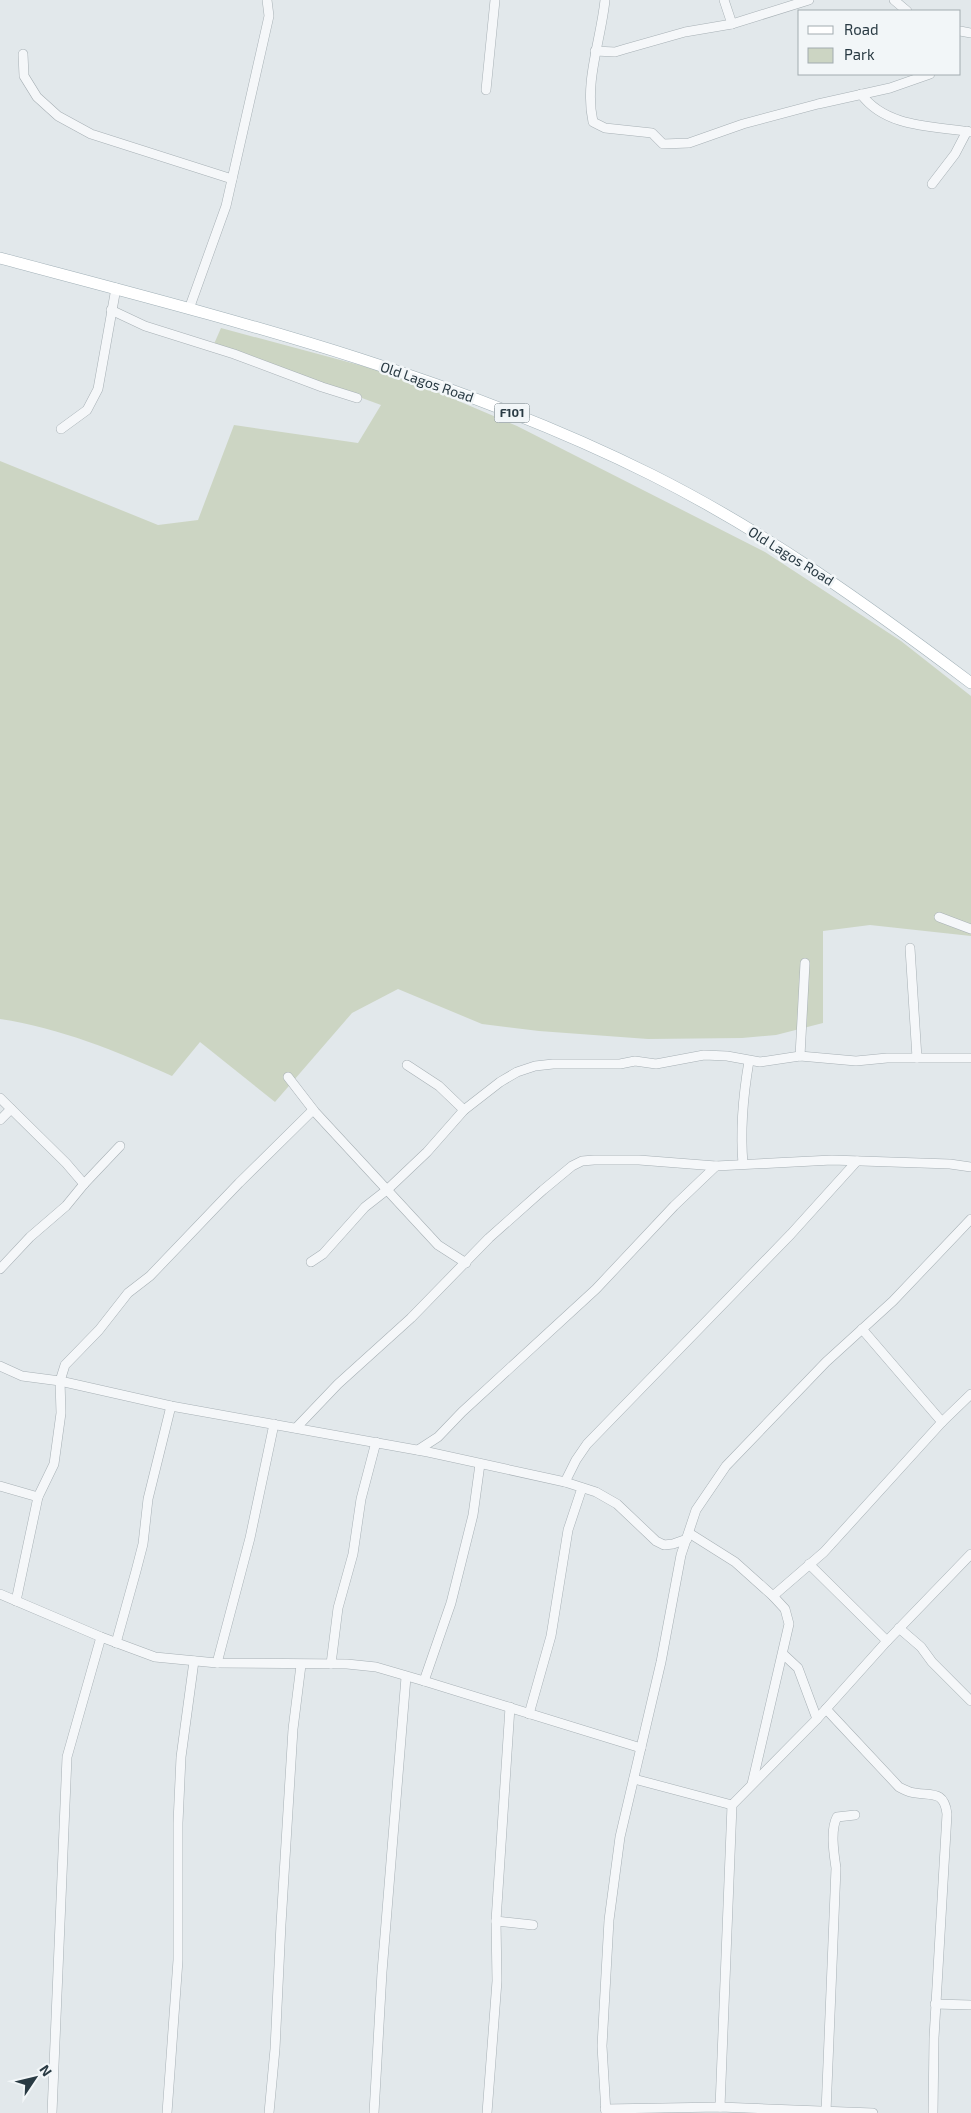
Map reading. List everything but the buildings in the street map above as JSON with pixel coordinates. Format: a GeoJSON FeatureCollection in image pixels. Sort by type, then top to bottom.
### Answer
{"type":"FeatureCollection","features":[{"type":"Feature","properties":{"kind":"main road","name":"Old Lagos Road"},"geometry":{"type":"LineString","coordinates":[[0,258],[116,288],[328,349],[492,404],[652,475],[756,533],[838,586],[971,683]]}},
{"type":"Feature","properties":{"kind":"street"},"geometry":{"type":"LineString","coordinates":[[189,309],[222,217],[232,179],[269,16],[267,0]]}},
{"type":"Feature","properties":{"kind":"street"},"geometry":{"type":"LineString","coordinates":[[486,90],[495,0]]}},
{"type":"Feature","properties":{"kind":"street"},"geometry":{"type":"LineString","coordinates":[[605,0],[595,50],[590,109],[593,122],[605,128],[652,134],[663,144],[689,143],[744,124],[890,88],[928,75]]}},
{"type":"Feature","properties":{"kind":"street"},"geometry":{"type":"LineString","coordinates":[[724,0],[732,24]]}},
{"type":"Feature","properties":{"kind":"street"},"geometry":{"type":"LineString","coordinates":[[595,50],[614,52],[685,32],[732,24],[809,0]]}},
{"type":"Feature","properties":{"kind":"street"},"geometry":{"type":"LineString","coordinates":[[894,0],[906,10]]}},
{"type":"Feature","properties":{"kind":"street"},"geometry":{"type":"LineString","coordinates":[[23,54],[24,76],[37,97],[58,116],[91,134],[232,179]]}},
{"type":"Feature","properties":{"kind":"street"},"geometry":{"type":"LineString","coordinates":[[861,94],[869,105],[880,113],[910,124],[969,132],[932,184]]}},
{"type":"Feature","properties":{"kind":"street"},"geometry":{"type":"LineString","coordinates":[[61,429],[88,410],[98,389],[116,288]]}},
{"type":"Feature","properties":{"kind":"street"},"geometry":{"type":"LineString","coordinates":[[111,310],[145,326],[234,354],[357,398]]}},
{"type":"Feature","properties":{"kind":"street"},"geometry":{"type":"LineString","coordinates":[[939,917],[971,929]]}},
{"type":"Feature","properties":{"kind":"street"},"geometry":{"type":"LineString","coordinates":[[910,948],[917,1058]]}},
{"type":"Feature","properties":{"kind":"street"},"geometry":{"type":"LineString","coordinates":[[800,1056],[805,963]]}},
{"type":"Feature","properties":{"kind":"street"},"geometry":{"type":"LineString","coordinates":[[311,1262],[323,1254],[365,1207],[388,1189],[428,1152],[464,1110],[500,1082],[517,1072],[535,1066],[553,1064],[620,1064],[635,1061],[656,1064],[704,1055],[770,1062],[800,1056],[856,1061],[971,1058]]}},
{"type":"Feature","properties":{"kind":"street"},"geometry":{"type":"LineString","coordinates":[[743,1164],[741,1138],[742,1103],[749,1061]]}},
{"type":"Feature","properties":{"kind":"street"},"geometry":{"type":"LineString","coordinates":[[407,1066],[438,1086],[464,1110]]}},
{"type":"Feature","properties":{"kind":"street"},"geometry":{"type":"LineString","coordinates":[[288,1077],[313,1110],[438,1244],[466,1263]]}},
{"type":"Feature","properties":{"kind":"street"},"geometry":{"type":"LineString","coordinates":[[0,1098],[66,1163],[84,1184]]}},
{"type":"Feature","properties":{"kind":"street"},"geometry":{"type":"LineString","coordinates":[[0,1120],[11,1109]]}},
{"type":"Feature","properties":{"kind":"street"},"geometry":{"type":"LineString","coordinates":[[16,1601],[38,1497],[54,1464],[61,1413],[60,1381],[65,1365],[99,1330],[128,1293],[150,1276],[313,1110]]}},
{"type":"Feature","properties":{"kind":"street"},"geometry":{"type":"LineString","coordinates":[[0,1268],[30,1237],[66,1206],[120,1146]]}},
{"type":"Feature","properties":{"kind":"street"},"geometry":{"type":"LineString","coordinates":[[296,1428],[315,1406],[356,1367],[384,1344],[489,1238],[572,1166],[582,1161],[639,1160],[716,1166],[857,1161],[950,1164],[971,1168]]}},
{"type":"Feature","properties":{"kind":"street"},"geometry":{"type":"LineString","coordinates":[[565,1482],[584,1450],[612,1417],[790,1234],[857,1161]]}},
{"type":"Feature","properties":{"kind":"street"},"geometry":{"type":"LineString","coordinates":[[696,1165],[696,1183]]}},
{"type":"Feature","properties":{"kind":"street"},"geometry":{"type":"LineString","coordinates":[[418,1450],[438,1438],[462,1412],[596,1290],[696,1183],[716,1166]]}},
{"type":"Feature","properties":{"kind":"street"},"geometry":{"type":"LineString","coordinates":[[873,2113],[720,2107],[606,2111],[602,2046],[609,1920],[620,1837],[661,1662],[681,1555],[696,1510],[726,1466],[826,1362],[893,1301],[971,1219]]}},
{"type":"Feature","properties":{"kind":"street"},"geometry":{"type":"LineString","coordinates":[[862,1329],[942,1422]]}},
{"type":"Feature","properties":{"kind":"street"},"geometry":{"type":"LineString","coordinates":[[0,1366],[22,1376],[60,1381],[171,1406],[439,1454],[565,1482],[596,1492],[617,1504],[656,1541],[664,1545],[673,1544],[688,1536]]}},
{"type":"Feature","properties":{"kind":"street"},"geometry":{"type":"LineString","coordinates":[[774,1596],[824,1552],[942,1422],[970,1398]]}},
{"type":"Feature","properties":{"kind":"street"},"geometry":{"type":"LineString","coordinates":[[116,1643],[143,1544],[148,1499],[171,1406]]}},
{"type":"Feature","properties":{"kind":"street"},"geometry":{"type":"LineString","coordinates":[[217,1663],[250,1538],[274,1424]]}},
{"type":"Feature","properties":{"kind":"street"},"geometry":{"type":"LineString","coordinates":[[438,1438],[439,1454]]}},
{"type":"Feature","properties":{"kind":"street"},"geometry":{"type":"LineString","coordinates":[[331,1664],[338,1608],[352,1554],[361,1500],[376,1442]]}},
{"type":"Feature","properties":{"kind":"street"},"geometry":{"type":"LineString","coordinates":[[424,1681],[451,1603],[473,1515],[480,1464]]}},
{"type":"Feature","properties":{"kind":"street"},"geometry":{"type":"LineString","coordinates":[[0,1486],[38,1497]]}},
{"type":"Feature","properties":{"kind":"street"},"geometry":{"type":"LineString","coordinates":[[529,1714],[551,1636],[568,1530],[582,1488]]}},
{"type":"Feature","properties":{"kind":"street"},"geometry":{"type":"LineString","coordinates":[[688,1536],[735,1562],[774,1596],[785,1609],[790,1624],[752,1784]]}},
{"type":"Feature","properties":{"kind":"street"},"geometry":{"type":"LineString","coordinates":[[720,2107],[732,1804],[817,1719],[899,1628],[971,1554]]}},
{"type":"Feature","properties":{"kind":"street"},"geometry":{"type":"LineString","coordinates":[[809,1564],[887,1642]]}},
{"type":"Feature","properties":{"kind":"street"},"geometry":{"type":"LineString","coordinates":[[0,1594],[101,1637],[156,1657],[217,1663],[331,1664],[376,1667],[641,1748]]}},
{"type":"Feature","properties":{"kind":"street"},"geometry":{"type":"LineString","coordinates":[[899,1628],[921,1646],[932,1662],[971,1701]]}},
{"type":"Feature","properties":{"kind":"street"},"geometry":{"type":"LineString","coordinates":[[52,2113],[67,1757],[101,1637]]}},
{"type":"Feature","properties":{"kind":"street"},"geometry":{"type":"LineString","coordinates":[[783,1654],[798,1668],[817,1719]]}},
{"type":"Feature","properties":{"kind":"street"},"geometry":{"type":"LineString","coordinates":[[167,2113],[178,1960],[178,1823],[181,1757],[194,1661]]}},
{"type":"Feature","properties":{"kind":"street"},"geometry":{"type":"LineString","coordinates":[[269,2113],[276,2049],[281,1924],[294,1720],[301,1665]]}},
{"type":"Feature","properties":{"kind":"street"},"geometry":{"type":"LineString","coordinates":[[374,2113],[382,1972],[406,1677]]}},
{"type":"Feature","properties":{"kind":"street"},"geometry":{"type":"LineString","coordinates":[[487,2113],[496,1981],[496,1921],[510,1707]]}},
{"type":"Feature","properties":{"kind":"street"},"geometry":{"type":"LineString","coordinates":[[826,1709],[899,1787],[910,1792],[930,1794],[941,1798],[946,1803],[947,1814],[935,2004],[933,2113]]}},
{"type":"Feature","properties":{"kind":"street"},"geometry":{"type":"LineString","coordinates":[[634,1779],[732,1804]]}},
{"type":"Feature","properties":{"kind":"street"},"geometry":{"type":"LineString","coordinates":[[826,2112],[836,1868],[833,1849],[835,1821],[837,1817],[855,1815]]}},
{"type":"Feature","properties":{"kind":"street"},"geometry":{"type":"LineString","coordinates":[[496,1921],[533,1924]]}},
{"type":"Feature","properties":{"kind":"street"},"geometry":{"type":"LineString","coordinates":[[935,2004],[971,2005]]}},
{"type":"Feature","properties":{"kind":"green space"},"geometry":{"type":"Polygon","coordinates":[[[221,328],[400,376],[517,426],[765,552],[901,641],[971,696],[971,936],[870,925],[823,931],[823,1023],[776,1035],[742,1038],[648,1039],[539,1031],[482,1024],[398,989],[352,1013],[275,1102],[200,1042],[172,1076],[66,1034],[0,1019],[0,461],[158,525],[198,520],[234,425],[358,443],[381,405],[214,344],[221,328]]]}}]}
